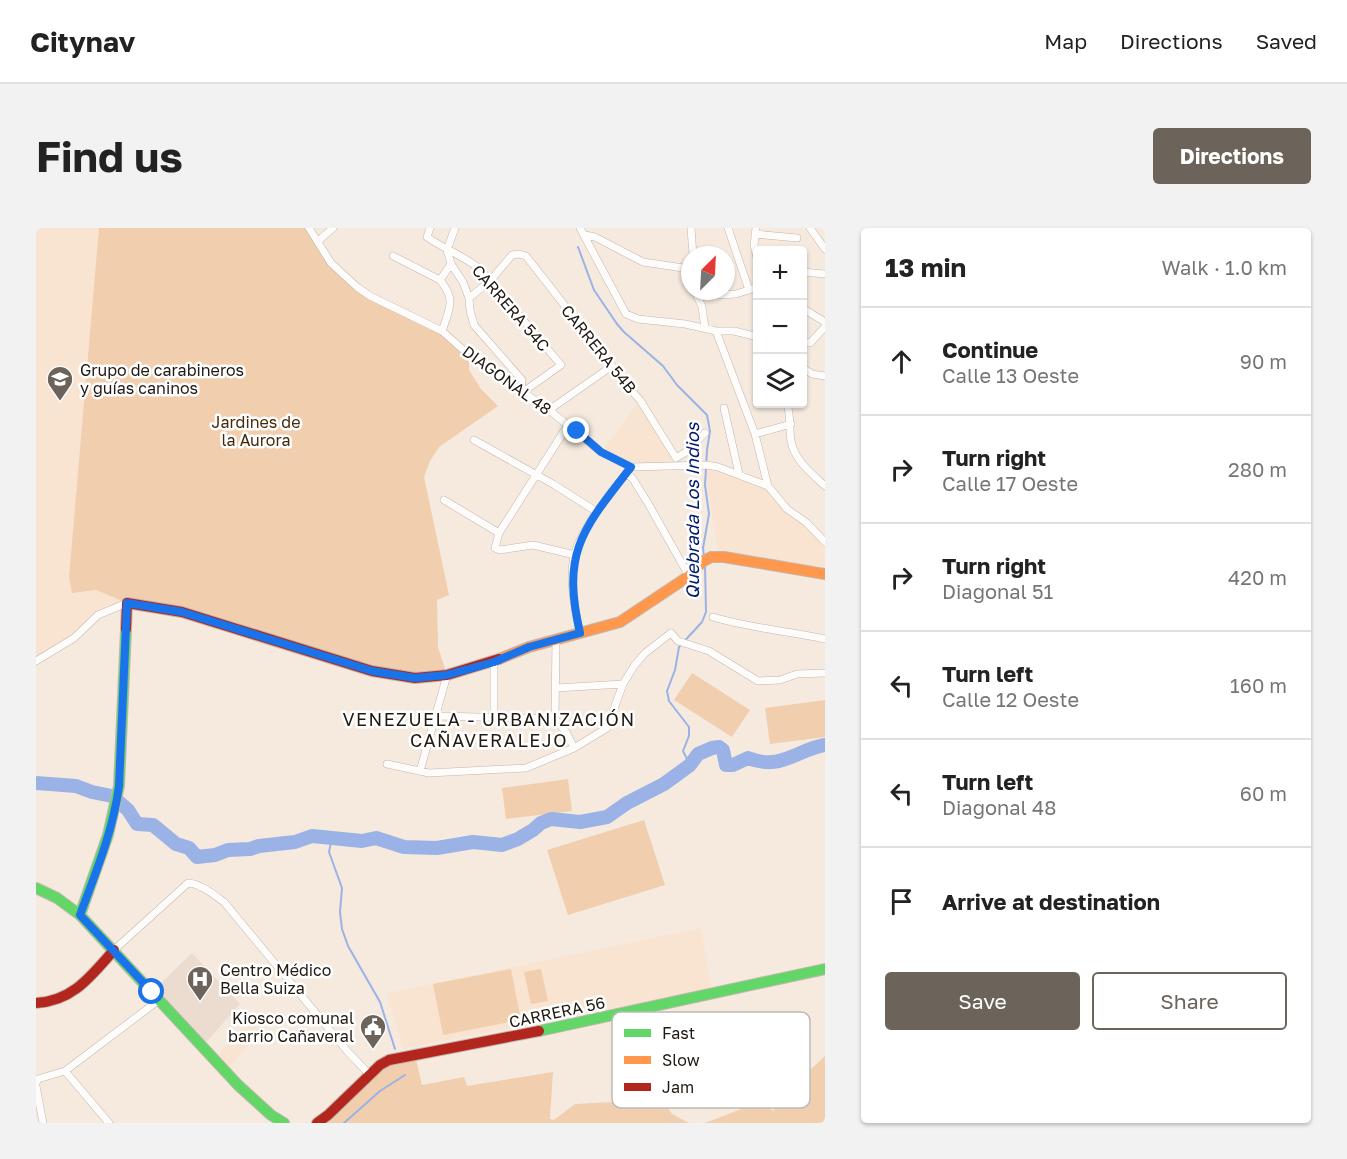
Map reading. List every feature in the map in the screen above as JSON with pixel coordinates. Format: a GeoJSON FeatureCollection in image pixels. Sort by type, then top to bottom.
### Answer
{"type":"FeatureCollection","features":[{"type":"Feature","properties":{"kind":"street","name":"DIAGONAL 48"},"geometry":{"type":"LineString","coordinates":[[309,228],[332,263],[357,287],[370,296],[442,331],[489,369],[549,410],[601,452],[629,470],[718,467],[768,486]]}},
{"type":"Feature","properties":{"kind":"street"},"geometry":{"type":"LineString","coordinates":[[318,240],[333,228]]}},
{"type":"Feature","properties":{"kind":"street","name":"CARRERA 54C"},"geometry":{"type":"LineString","coordinates":[[430,228],[427,237],[480,269],[561,365],[522,392]]}},
{"type":"Feature","properties":{"kind":"street"},"geometry":{"type":"LineString","coordinates":[[455,228],[447,250],[451,264],[463,282],[469,298],[474,325],[522,380],[522,392]]}},
{"type":"Feature","properties":{"kind":"street"},"geometry":{"type":"LineString","coordinates":[[580,228],[626,314],[638,319],[717,331],[734,331],[753,337]]}},
{"type":"Feature","properties":{"kind":"street"},"geometry":{"type":"LineString","coordinates":[[691,228],[692,246]]}},
{"type":"Feature","properties":{"kind":"street"},"geometry":{"type":"LineString","coordinates":[[728,228],[749,291]]}},
{"type":"Feature","properties":{"kind":"street"},"geometry":{"type":"LineString","coordinates":[[810,228],[825,249]]}},
{"type":"Feature","properties":{"kind":"street"},"geometry":{"type":"LineString","coordinates":[[754,246],[755,231],[797,238]]}},
{"type":"Feature","properties":{"kind":"street"},"geometry":{"type":"LineString","coordinates":[[585,235],[595,237],[651,264],[681,268]]}},
{"type":"Feature","properties":{"kind":"street","name":"CARRERA 54B"},"geometry":{"type":"LineString","coordinates":[[490,281],[512,255],[526,256],[640,399],[676,458]]}},
{"type":"Feature","properties":{"kind":"street"},"geometry":{"type":"LineString","coordinates":[[393,256],[440,279],[449,292],[450,299],[442,331]]}},
{"type":"Feature","properties":{"kind":"street"},"geometry":{"type":"LineString","coordinates":[[440,279],[451,264]]}},
{"type":"Feature","properties":{"kind":"street"},"geometry":{"type":"LineString","coordinates":[[807,272],[825,274]]}},
{"type":"Feature","properties":{"kind":"street"},"geometry":{"type":"LineString","coordinates":[[469,298],[490,281]]}},
{"type":"Feature","properties":{"kind":"street"},"geometry":{"type":"LineString","coordinates":[[735,294],[753,289]]}},
{"type":"Feature","properties":{"kind":"street"},"geometry":{"type":"LineString","coordinates":[[699,300],[705,328]]}},
{"type":"Feature","properties":{"kind":"street"},"geometry":{"type":"LineString","coordinates":[[807,310],[825,322]]}},
{"type":"Feature","properties":{"kind":"street"},"geometry":{"type":"LineString","coordinates":[[807,343],[810,343],[825,327]]}},
{"type":"Feature","properties":{"kind":"street"},"geometry":{"type":"LineString","coordinates":[[717,331],[755,434],[768,486],[787,509],[807,523],[825,542]]}},
{"type":"Feature","properties":{"kind":"street"},"geometry":{"type":"LineString","coordinates":[[549,410],[612,366]]}},
{"type":"Feature","properties":{"kind":"street"},"geometry":{"type":"LineString","coordinates":[[807,370],[812,374],[825,376]]}},
{"type":"Feature","properties":{"kind":"street"},"geometry":{"type":"LineString","coordinates":[[724,408],[739,474]]}},
{"type":"Feature","properties":{"kind":"street"},"geometry":{"type":"LineString","coordinates":[[788,408],[791,443],[798,459],[825,486]]}},
{"type":"Feature","properties":{"kind":"street"},"geometry":{"type":"LineString","coordinates":[[755,434],[791,424]]}},
{"type":"Feature","properties":{"kind":"street"},"geometry":{"type":"LineString","coordinates":[[568,425],[499,533],[495,548],[500,550],[533,545],[575,555]]}},
{"type":"Feature","properties":{"kind":"street"},"geometry":{"type":"LineString","coordinates":[[675,467],[676,458],[705,434]]}},
{"type":"Feature","properties":{"kind":"street"},"geometry":{"type":"LineString","coordinates":[[474,440],[597,512]]}},
{"type":"Feature","properties":{"kind":"street"},"geometry":{"type":"LineString","coordinates":[[580,633],[573,594],[575,555],[583,533],[629,470],[689,576]]}},
{"type":"Feature","properties":{"kind":"street"},"geometry":{"type":"LineString","coordinates":[[444,500],[499,533]]}},
{"type":"Feature","properties":{"kind":"street"},"geometry":{"type":"LineString","coordinates":[[36,661],[74,638],[98,615],[127,603],[182,612],[372,671],[415,678],[447,675],[494,662],[529,647],[620,622],[689,576],[696,567],[711,557],[724,557],[825,574]]}},
{"type":"Feature","properties":{"kind":"street"},"geometry":{"type":"LineString","coordinates":[[80,915],[115,814],[119,786],[127,603]]}},
{"type":"Feature","properties":{"kind":"street"},"geometry":{"type":"LineString","coordinates":[[713,617],[739,625],[794,632],[825,639]]}},
{"type":"Feature","properties":{"kind":"street"},"geometry":{"type":"LineString","coordinates":[[387,764],[429,773],[526,768],[574,748],[607,728],[623,684],[634,666],[645,653],[671,633],[682,642],[709,651],[758,681],[780,680],[797,674],[825,673]]}},
{"type":"Feature","properties":{"kind":"street"},"geometry":{"type":"LineString","coordinates":[[556,639],[555,719],[566,732],[574,748]]}},
{"type":"Feature","properties":{"kind":"street"},"geometry":{"type":"LineString","coordinates":[[494,662],[494,717]]}},
{"type":"Feature","properties":{"kind":"street"},"geometry":{"type":"LineString","coordinates":[[420,771],[447,675]]}},
{"type":"Feature","properties":{"kind":"street"},"geometry":{"type":"LineString","coordinates":[[556,687],[623,684]]}},
{"type":"Feature","properties":{"kind":"street"},"geometry":{"type":"LineString","coordinates":[[436,716],[555,719]]}},
{"type":"Feature","properties":{"kind":"street"},"geometry":{"type":"LineString","coordinates":[[36,1003],[48,1003],[68,997],[168,900],[188,883],[193,883],[224,902],[370,1075]]}},
{"type":"Feature","properties":{"kind":"street"},"geometry":{"type":"LineString","coordinates":[[36,888],[57,898],[80,915],[238,1084],[281,1122]]}},
{"type":"Feature","properties":{"kind":"street","name":"CARRERA 56"},"geometry":{"type":"LineString","coordinates":[[628,1012],[825,969]]}},
{"type":"Feature","properties":{"kind":"street"},"geometry":{"type":"LineString","coordinates":[[43,1123],[36,1085],[38,1079],[65,1071],[159,1000]]}},
{"type":"Feature","properties":{"kind":"street","name":"CARRERA 56"},"geometry":{"type":"LineString","coordinates":[[317,1123],[389,1060],[612,1015]]}},
{"type":"Feature","properties":{"kind":"street"},"geometry":{"type":"LineString","coordinates":[[65,1071],[109,1123]]}},
{"type":"Feature","properties":{"kind":"shaded area","name":"Grupo de carabineros y guías caninos"},"geometry":{"type":"Polygon","coordinates":[[[36,228],[99,228],[69,577],[73,592],[96,590],[127,603],[98,615],[74,638],[36,661],[36,228]]]}},
{"type":"Feature","properties":{"kind":"shaded area"},"geometry":{"type":"Polygon","coordinates":[[[640,400],[676,458],[675,467],[631,467],[601,452],[640,400]]]}},
{"type":"Feature","properties":{"kind":"shaded area"},"geometry":{"type":"Polygon","coordinates":[[[704,465],[768,486],[825,542],[825,574],[719,557],[704,465]]]}},
{"type":"Feature","properties":{"kind":"shaded area"},"geometry":{"type":"Polygon","coordinates":[[[701,928],[712,991],[696,992],[403,1049],[387,993],[701,928]]]}},
{"type":"Feature","properties":{"kind":"shaded area","name":"Centro Médico Bella Suiza"},"geometry":{"type":"Polygon","coordinates":[[[192,953],[240,1004],[202,1047],[152,992],[192,953]]]}},
{"type":"Feature","properties":{"kind":"shaded area"},"geometry":{"type":"Polygon","coordinates":[[[252,1017],[263,1030],[225,1071],[214,1059],[252,1017]]]}},
{"type":"Feature","properties":{"kind":"green space","name":"Jardines de la Aurora"},"geometry":{"type":"Polygon","coordinates":[[[99,228],[309,228],[331,263],[357,287],[442,331],[469,355],[469,370],[481,389],[498,406],[439,447],[424,477],[449,595],[437,600],[438,647],[447,675],[372,671],[182,612],[127,603],[96,590],[72,593],[69,577],[99,228]]]}},
{"type":"Feature","properties":{"kind":"green space"},"geometry":{"type":"Polygon","coordinates":[[[692,673],[750,710],[732,737],[674,700],[692,673]]]}},
{"type":"Feature","properties":{"kind":"green space"},"geometry":{"type":"Polygon","coordinates":[[[825,700],[825,737],[770,744],[765,708],[825,700]]]}},
{"type":"Feature","properties":{"kind":"green space"},"geometry":{"type":"Polygon","coordinates":[[[568,779],[572,811],[506,819],[502,788],[568,779]]]}},
{"type":"Feature","properties":{"kind":"green space"},"geometry":{"type":"Polygon","coordinates":[[[644,820],[665,885],[568,915],[547,850],[644,820]]]}},
{"type":"Feature","properties":{"kind":"green space"},"geometry":{"type":"Polygon","coordinates":[[[511,969],[521,1020],[443,1035],[433,984],[511,969]]]}},
{"type":"Feature","properties":{"kind":"green space"},"geometry":{"type":"Polygon","coordinates":[[[541,969],[548,1001],[531,1004],[524,972],[541,969]]]}},
{"type":"Feature","properties":{"kind":"green space"},"geometry":{"type":"Polygon","coordinates":[[[415,1055],[422,1085],[464,1077],[467,1086],[553,1072],[550,1119],[554,1120],[575,1104],[612,1102],[612,1108],[668,1108],[672,1114],[689,1123],[317,1123],[380,1065],[415,1055]]]}},
{"type":"Feature","properties":{"kind":"green space"},"geometry":{"type":"Polygon","coordinates":[[[825,1056],[825,1123],[705,1123],[744,1108],[770,1108],[773,1111],[775,1108],[810,1108],[810,1070],[825,1056]]]}},
{"type":"Feature","properties":{"kind":"waterway","name":"Quebrada Los Indios"},"geometry":{"type":"LineString","coordinates":[[578,247],[594,290],[617,324],[663,366],[677,385],[707,415],[710,431],[705,485],[709,514],[703,548],[704,557]]}},
{"type":"Feature","properties":{"kind":"waterway","name":"Quebrada Los Indios"},"geometry":{"type":"LineString","coordinates":[[690,765],[683,751],[689,736],[689,727],[669,701],[667,691],[675,670],[679,647],[702,622],[706,612],[705,565]]}},
{"type":"Feature","properties":{"kind":"waterway"},"geometry":{"type":"LineString","coordinates":[[36,783],[76,786],[112,796],[128,810],[137,824],[153,825],[176,844],[189,848],[197,857],[215,855],[228,850],[295,842],[312,836],[362,841],[376,838],[404,847],[437,848],[473,842],[502,845],[518,839],[551,819],[580,822],[607,817],[627,803],[664,784],[690,765],[698,754],[712,748],[719,747],[723,750],[726,765],[733,765],[748,758],[770,762],[779,761],[825,745]]}},
{"type":"Feature","properties":{"kind":"waterway"},"geometry":{"type":"LineString","coordinates":[[332,838],[329,852],[342,888],[340,912],[342,929],[348,946],[380,1002],[395,1049]]}},
{"type":"Feature","properties":{"kind":"waterway"},"geometry":{"type":"LineString","coordinates":[[344,1123],[380,1091],[405,1075]]}},
{"type":"Feature","properties":{"kind":"traffic: fast"},"geometry":{"type":"LineString","coordinates":[[80,915],[108,835],[119,786],[126,629]]}},
{"type":"Feature","properties":{"kind":"traffic: fast"},"geometry":{"type":"LineString","coordinates":[[36,888],[57,898],[80,915],[238,1085],[271,1115],[284,1123]]}},
{"type":"Feature","properties":{"kind":"traffic: fast"},"geometry":{"type":"LineString","coordinates":[[627,1012],[825,969]]}},
{"type":"Feature","properties":{"kind":"traffic: fast"},"geometry":{"type":"LineString","coordinates":[[539,1031],[612,1015]]}},
{"type":"Feature","properties":{"kind":"traffic: slow"},"geometry":{"type":"LineString","coordinates":[[499,659],[529,647],[620,622],[689,576],[702,562],[711,557],[724,557],[825,574]]}},
{"type":"Feature","properties":{"kind":"traffic: jam"},"geometry":{"type":"LineString","coordinates":[[126,629],[127,603],[182,612],[372,671],[415,678],[447,675],[499,659]]}},
{"type":"Feature","properties":{"kind":"traffic: jam"},"geometry":{"type":"LineString","coordinates":[[36,1003],[61,998],[80,986],[114,950]]}},
{"type":"Feature","properties":{"kind":"traffic: jam"},"geometry":{"type":"LineString","coordinates":[[317,1123],[380,1065],[389,1060],[539,1031]]}},
{"type":"Feature","properties":{"kind":"place","name":"Grupo de carabineros y guías caninos"},"geometry":{"type":"Point","coordinates":[60,402]}},
{"type":"Feature","properties":{"kind":"place","name":"Centro Médico Bella Suiza"},"geometry":{"type":"Point","coordinates":[200,1002]}},
{"type":"Feature","properties":{"kind":"place","name":"Kiosco comunal barrio Cañaveral"},"geometry":{"type":"Point","coordinates":[373,1050]}},
{"type":"Feature","properties":{"kind":"district","name":"VENEZUELA - URBANIZACIÓN CAÑAVERALEJO"},"geometry":{"type":"Point","coordinates":[489,730]}},
{"type":"Feature","properties":{"kind":"route"},"geometry":{"type":"LineString","coordinates":[[152,992],[80,915],[115,814],[119,786],[127,603],[182,612],[372,671],[415,678],[447,675],[494,662],[529,647],[580,633],[573,594],[575,555],[583,533],[631,467],[601,452],[577,431]]}}]}
